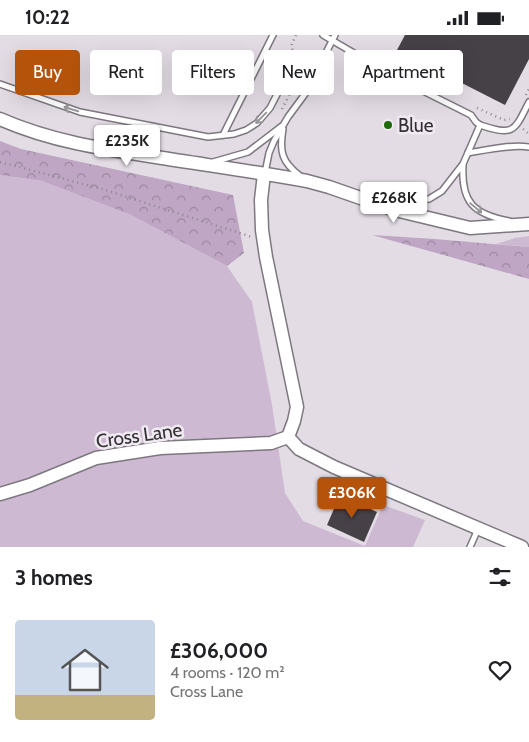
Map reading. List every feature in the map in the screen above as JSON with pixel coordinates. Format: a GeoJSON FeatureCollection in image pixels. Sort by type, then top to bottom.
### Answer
{"type":"FeatureCollection","features":[{"type":"Feature","properties":{"kind":"street"},"geometry":{"type":"LineString","coordinates":[[0,119],[58,139],[94,148],[307,181],[394,210],[470,228],[528,224]]}},
{"type":"Feature","properties":{"kind":"street"},"geometry":{"type":"LineString","coordinates":[[264,174],[261,200],[263,238],[297,407],[288,437],[299,449],[334,467],[522,547]]}},
{"type":"Feature","properties":{"kind":"street","name":"Cross Lane"},"geometry":{"type":"LineString","coordinates":[[0,494],[30,485],[96,458],[160,448],[271,443],[288,437]]}},
{"type":"Feature","properties":{"kind":"lane"},"geometry":{"type":"LineString","coordinates":[[223,135],[273,35]]}},
{"type":"Feature","properties":{"kind":"lane"},"geometry":{"type":"LineString","coordinates":[[323,35],[334,37],[357,55],[394,77],[471,115],[480,125],[497,131],[508,131],[518,125],[529,102]]}},
{"type":"Feature","properties":{"kind":"lane"},"geometry":{"type":"LineString","coordinates":[[328,50],[334,37]]}},
{"type":"Feature","properties":{"kind":"lane"},"geometry":{"type":"LineString","coordinates":[[0,84],[80,112],[208,137],[234,134],[246,130],[257,123],[270,108],[277,95]]}},
{"type":"Feature","properties":{"kind":"lane"},"geometry":{"type":"LineString","coordinates":[[264,174],[274,141],[303,95]]}},
{"type":"Feature","properties":{"kind":"lane"},"geometry":{"type":"LineString","coordinates":[[202,165],[248,152],[284,124]]}},
{"type":"Feature","properties":{"kind":"lane"},"geometry":{"type":"LineString","coordinates":[[284,124],[281,142],[282,153],[286,163],[307,181]]}},
{"type":"Feature","properties":{"kind":"lane"},"geometry":{"type":"LineString","coordinates":[[356,197],[395,198],[414,201],[429,199],[442,191],[463,164],[480,125]]}},
{"type":"Feature","properties":{"kind":"lane"},"geometry":{"type":"LineString","coordinates":[[468,153],[513,146],[529,147]]}},
{"type":"Feature","properties":{"kind":"lane"},"geometry":{"type":"LineString","coordinates":[[463,164],[463,189],[467,199],[476,210],[488,217],[528,224]]}},
{"type":"Feature","properties":{"kind":"lane"},"geometry":{"type":"LineString","coordinates":[[470,547],[478,528]]}},
{"type":"Feature","properties":{"kind":"path"},"geometry":{"type":"LineString","coordinates":[[0,162],[102,189],[252,237],[263,238]]}},
{"type":"Feature","properties":{"kind":"shaded area"},"geometry":{"type":"Polygon","coordinates":[[[0,175],[42,181],[131,215],[227,266],[252,302],[272,405],[285,493],[303,521],[365,546],[383,505],[425,520],[413,547],[0,547],[0,175]]]}},
{"type":"Feature","properties":{"kind":"shaded area"},"geometry":{"type":"Polygon","coordinates":[[[529,236],[529,247],[496,244],[515,238],[529,236]]]}},
{"type":"Feature","properties":{"kind":"green space"},"geometry":{"type":"Polygon","coordinates":[[[0,141],[21,149],[233,195],[244,253],[227,266],[131,215],[42,181],[0,175],[0,141]]]}},
{"type":"Feature","properties":{"kind":"green space"},"geometry":{"type":"Polygon","coordinates":[[[372,235],[529,247],[529,279],[372,235]]]}},
{"type":"Feature","properties":{"kind":"building"},"geometry":{"type":"Polygon","coordinates":[[[405,35],[529,35],[529,59],[505,105],[463,84],[463,50],[397,50],[405,35]]]}},
{"type":"Feature","properties":{"kind":"building"},"geometry":{"type":"Polygon","coordinates":[[[340,495],[377,512],[364,542],[327,525],[340,495]]]}},
{"type":"Feature","properties":{"kind":"place","name":"Blue"},"geometry":{"type":"Point","coordinates":[388,125]}}]}
